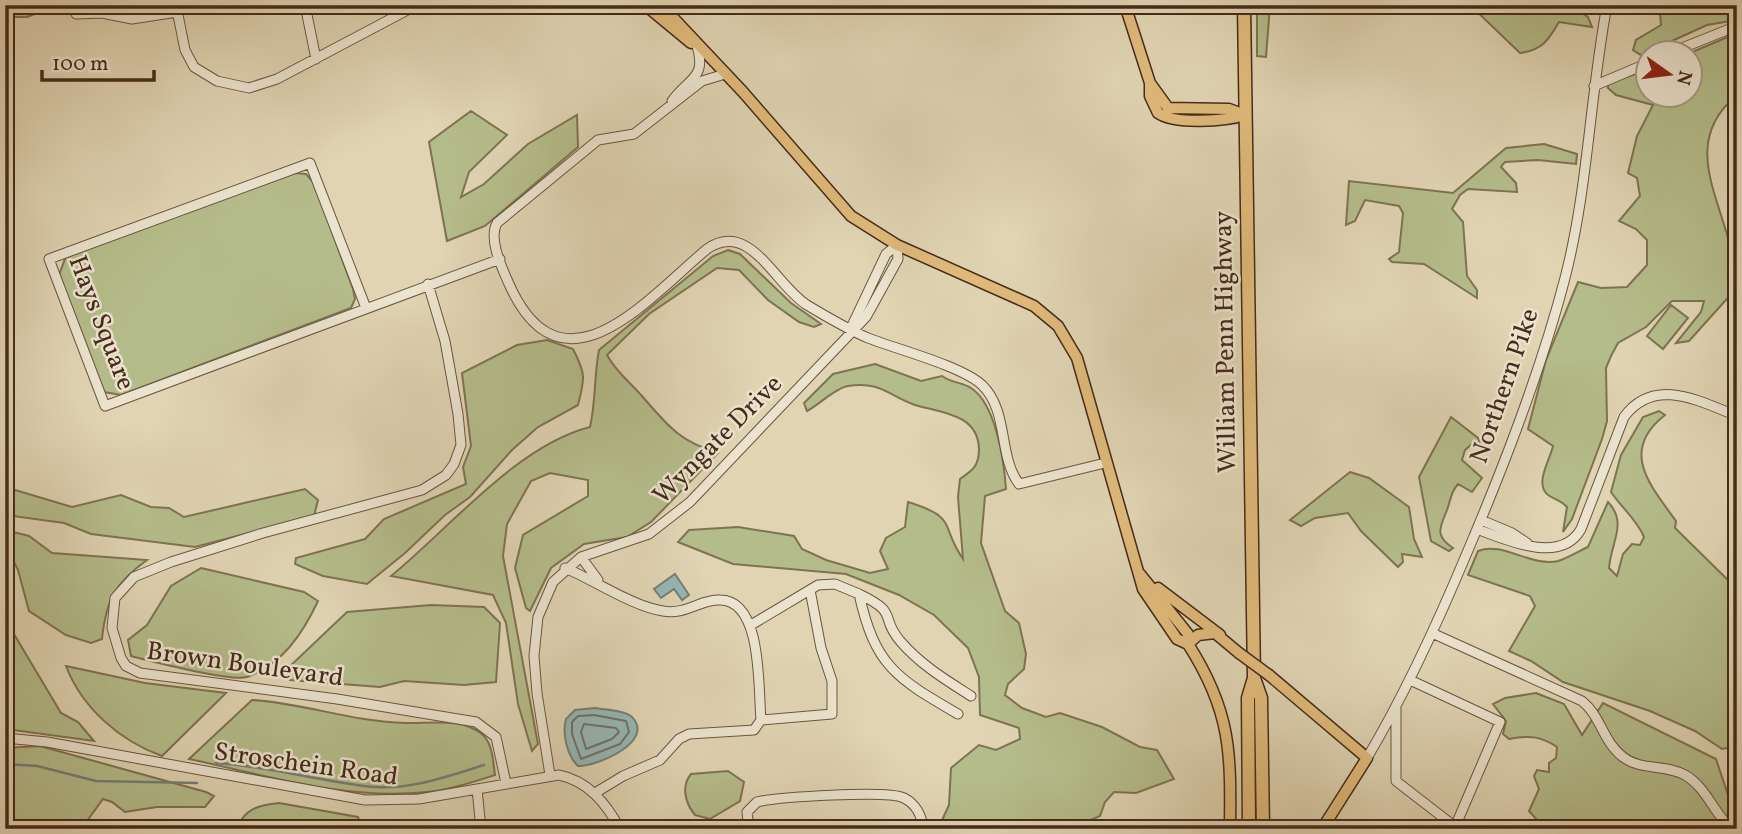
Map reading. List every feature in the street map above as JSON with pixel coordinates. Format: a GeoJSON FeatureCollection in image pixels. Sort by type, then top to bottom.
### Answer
{"type":"FeatureCollection","features":[{"type":"Feature","properties":{"kind":"highway","name":"William Penn Highway"},"geometry":{"type":"LineString","coordinates":[[1244,5],[1254,678],[1248,698],[1249,829]]}},
{"type":"Feature","properties":{"kind":"highway","name":"William Penn Highway"},"geometry":{"type":"LineString","coordinates":[[1254,678],[1261,698],[1263,829]]}},
{"type":"Feature","properties":{"kind":"main road"},"geometry":{"type":"LineString","coordinates":[[645,5],[672,30],[697,46]]}},
{"type":"Feature","properties":{"kind":"main road"},"geometry":{"type":"LineString","coordinates":[[661,5],[842,208],[868,229],[897,245],[1025,301],[1058,326],[1080,366],[1105,463],[1143,589],[1177,639],[1188,644],[1212,640],[1240,653]]}},
{"type":"Feature","properties":{"kind":"main road"},"geometry":{"type":"LineString","coordinates":[[1125,5],[1150,83],[1168,108],[1229,109],[1245,115]]}},
{"type":"Feature","properties":{"kind":"main road"},"geometry":{"type":"LineString","coordinates":[[1140,575],[1220,635],[1367,758]]}},
{"type":"Feature","properties":{"kind":"main road"},"geometry":{"type":"LineString","coordinates":[[1151,584],[1188,634],[1188,644],[1212,687],[1225,721],[1231,770],[1230,829]]}},
{"type":"Feature","properties":{"kind":"main road"},"geometry":{"type":"LineString","coordinates":[[1188,644],[1202,634],[1220,635]]}},
{"type":"Feature","properties":{"kind":"main road","name":"Northern Pike"},"geometry":{"type":"LineString","coordinates":[[1322,829],[1367,758]]}},
{"type":"Feature","properties":{"kind":"street"},"geometry":{"type":"LineString","coordinates":[[305,5],[316,59]]}},
{"type":"Feature","properties":{"kind":"street"},"geometry":{"type":"LineString","coordinates":[[76,14],[102,13],[132,19],[176,9],[190,63],[204,75],[217,81],[259,87],[417,5]]}},
{"type":"Feature","properties":{"kind":"street","name":"Northern Pike"},"geometry":{"type":"LineString","coordinates":[[1367,758],[1410,680],[1479,525],[1518,423],[1565,277],[1580,197],[1607,5]]}},
{"type":"Feature","properties":{"kind":"street"},"geometry":{"type":"LineString","coordinates":[[1704,39],[1737,26]]}},
{"type":"Feature","properties":{"kind":"street"},"geometry":{"type":"LineString","coordinates":[[667,108],[680,90],[699,72],[701,61],[697,46]]}},
{"type":"Feature","properties":{"kind":"street"},"geometry":{"type":"LineString","coordinates":[[1594,86],[1634,69]]}},
{"type":"Feature","properties":{"kind":"street"},"geometry":{"type":"LineString","coordinates":[[725,74],[702,81],[634,134],[598,139],[502,218],[494,232],[500,259],[514,293],[537,324],[557,336],[586,339],[612,328],[715,244],[736,241],[752,249],[791,293],[850,330],[979,382],[995,403],[1019,484],[1105,463]]}},
{"type":"Feature","properties":{"kind":"street","name":"Hays Square"},"geometry":{"type":"LineString","coordinates":[[310,163],[366,308],[105,406],[50,259],[310,163]]}},
{"type":"Feature","properties":{"kind":"street","name":"Wyngate Drive"},"geometry":{"type":"LineString","coordinates":[[551,775],[537,694],[534,641],[541,603],[553,582],[581,556],[649,534],[672,518],[743,448],[875,305],[898,259],[897,245]]}},
{"type":"Feature","properties":{"kind":"street"},"geometry":{"type":"LineString","coordinates":[[366,308],[500,259]]}},
{"type":"Feature","properties":{"kind":"street","name":"Brown Boulevard"},"geometry":{"type":"LineString","coordinates":[[428,284],[445,341],[461,445],[454,464],[446,475],[422,490],[263,533],[171,562],[134,577],[115,598],[112,628],[121,658],[127,666],[140,673],[337,699],[477,722],[496,737],[506,783]]}},
{"type":"Feature","properties":{"kind":"street"},"geometry":{"type":"LineString","coordinates":[[1479,525],[1512,533],[1528,544],[1558,547],[1577,536],[1619,427],[1629,411],[1642,400],[1657,394],[1675,394],[1737,416]]}},
{"type":"Feature","properties":{"kind":"street"},"geometry":{"type":"LineString","coordinates":[[581,556],[590,573],[601,584]]}},
{"type":"Feature","properties":{"kind":"street"},"geometry":{"type":"LineString","coordinates":[[565,568],[643,606],[663,611],[682,612],[713,600],[727,600],[739,606],[751,625],[761,720],[754,730],[689,734],[679,739],[660,760],[623,776],[595,793]]}},
{"type":"Feature","properties":{"kind":"street"},"geometry":{"type":"LineString","coordinates":[[751,625],[810,590],[829,583],[859,594],[887,609],[897,638],[920,662],[971,696]]}},
{"type":"Feature","properties":{"kind":"street"},"geometry":{"type":"LineString","coordinates":[[761,720],[832,714],[832,681],[821,648],[810,590]]}},
{"type":"Feature","properties":{"kind":"street"},"geometry":{"type":"LineString","coordinates":[[859,594],[870,638],[881,656],[914,688],[958,714]]}},
{"type":"Feature","properties":{"kind":"street"},"geometry":{"type":"LineString","coordinates":[[1432,633],[1582,701],[1590,707],[1610,744],[1624,758],[1642,766],[1671,770],[1687,776],[1731,829]]}},
{"type":"Feature","properties":{"kind":"street"},"geometry":{"type":"LineString","coordinates":[[1396,708],[1396,781],[1456,828],[1500,722],[1410,680]]}},
{"type":"Feature","properties":{"kind":"street","name":"Stroschein Road"},"geometry":{"type":"LineString","coordinates":[[5,737],[365,800],[413,800],[551,775],[571,778],[595,793],[620,829]]}},
{"type":"Feature","properties":{"kind":"street"},"geometry":{"type":"LineString","coordinates":[[477,789],[481,829]]}},
{"type":"Feature","properties":{"kind":"street"},"geometry":{"type":"LineString","coordinates":[[749,829],[747,813],[757,802],[885,795],[910,801],[921,817],[923,829]]}},
{"type":"Feature","properties":{"kind":"green space"},"geometry":{"type":"Polygon","coordinates":[[[5,5],[40,5],[40,12],[27,17],[5,17],[5,5]]]}},
{"type":"Feature","properties":{"kind":"green space"},"geometry":{"type":"Polygon","coordinates":[[[1257,5],[1270,5],[1266,57],[1257,56],[1257,5]]]}},
{"type":"Feature","properties":{"kind":"green space"},"geometry":{"type":"Polygon","coordinates":[[[1470,5],[1568,5],[1588,17],[1592,27],[1559,22],[1544,43],[1534,50],[1520,53],[1470,5]]]}},
{"type":"Feature","properties":{"kind":"green space"},"geometry":{"type":"Polygon","coordinates":[[[1646,5],[1737,5],[1737,20],[1707,25],[1678,38],[1639,38],[1661,25],[1660,12],[1646,5]]]}},
{"type":"Feature","properties":{"kind":"green space"},"geometry":{"type":"Polygon","coordinates":[[[1737,33],[1737,95],[1717,117],[1709,140],[1708,163],[1734,265],[1734,291],[1689,341],[1676,343],[1701,312],[1704,301],[1672,301],[1646,327],[1618,343],[1606,368],[1607,421],[1602,439],[1572,519],[1563,532],[1567,507],[1548,495],[1542,485],[1553,446],[1528,429],[1546,360],[1578,282],[1601,288],[1627,287],[1647,265],[1647,240],[1636,229],[1619,221],[1640,196],[1637,178],[1628,173],[1637,136],[1651,108],[1704,108],[1704,47],[1737,33]]]}},
{"type":"Feature","properties":{"kind":"green space"},"geometry":{"type":"Polygon","coordinates":[[[1634,74],[1634,100],[1616,95],[1608,88],[1608,83],[1634,74]]]}},
{"type":"Feature","properties":{"kind":"green space"},"geometry":{"type":"Polygon","coordinates":[[[471,111],[507,135],[469,172],[461,197],[484,184],[528,144],[577,115],[578,147],[485,226],[447,241],[429,142],[471,111]]]}},
{"type":"Feature","properties":{"kind":"green space"},"geometry":{"type":"Polygon","coordinates":[[[1544,144],[1577,154],[1576,164],[1538,160],[1505,162],[1501,167],[1516,183],[1517,192],[1468,189],[1460,195],[1452,209],[1463,222],[1467,276],[1477,290],[1477,298],[1424,264],[1392,262],[1389,259],[1399,252],[1403,213],[1399,206],[1365,200],[1355,221],[1346,225],[1349,181],[1453,193],[1506,148],[1544,144]]]}},
{"type":"Feature","properties":{"kind":"green space"},"geometry":{"type":"Polygon","coordinates":[[[294,173],[306,174],[314,183],[353,289],[355,299],[351,308],[121,395],[104,392],[59,275],[66,256],[294,173]]]}},
{"type":"Feature","properties":{"kind":"green space"},"geometry":{"type":"Polygon","coordinates":[[[728,250],[740,254],[791,303],[821,324],[814,327],[799,322],[768,300],[739,270],[717,268],[649,314],[607,355],[619,372],[675,431],[693,443],[718,453],[651,522],[627,537],[584,544],[551,568],[530,611],[526,608],[515,568],[523,535],[588,496],[588,480],[550,473],[531,481],[507,524],[503,556],[538,744],[532,751],[518,704],[506,623],[493,595],[391,576],[510,470],[563,437],[590,427],[599,350],[713,256],[728,250]]]}},
{"type":"Feature","properties":{"kind":"green space"},"geometry":{"type":"Polygon","coordinates":[[[1671,305],[1688,318],[1663,349],[1647,336],[1671,305]]]}},
{"type":"Feature","properties":{"kind":"green space"},"geometry":{"type":"Polygon","coordinates":[[[547,340],[573,349],[577,357],[583,376],[578,405],[538,427],[512,450],[470,497],[445,515],[367,584],[323,576],[295,564],[296,558],[365,539],[384,519],[466,484],[463,467],[471,446],[462,373],[517,345],[547,340]]]}},
{"type":"Feature","properties":{"kind":"green space"},"geometry":{"type":"Polygon","coordinates":[[[875,364],[921,381],[942,376],[968,386],[980,396],[993,420],[1001,449],[1006,489],[985,496],[981,543],[1005,611],[1019,623],[1026,654],[1024,669],[1008,684],[1005,695],[1022,708],[1046,717],[1060,713],[1102,727],[1140,747],[1157,750],[1174,779],[1136,793],[1114,792],[1105,802],[1100,816],[1069,829],[938,829],[949,805],[951,768],[979,745],[996,750],[1020,739],[1019,728],[980,715],[979,677],[968,648],[934,615],[899,595],[846,574],[733,564],[678,542],[689,530],[738,527],[794,536],[802,549],[826,560],[870,573],[888,569],[880,551],[886,538],[905,527],[908,502],[935,513],[946,523],[963,559],[958,497],[960,479],[978,460],[977,437],[972,428],[957,417],[915,405],[877,387],[869,386],[843,387],[807,411],[804,403],[833,374],[875,364]]]}},
{"type":"Feature","properties":{"kind":"green space"},"geometry":{"type":"Polygon","coordinates":[[[1659,411],[1665,415],[1651,428],[1641,455],[1649,481],[1676,521],[1675,528],[1737,589],[1737,740],[1733,747],[1722,749],[1695,731],[1650,711],[1563,682],[1531,661],[1509,651],[1535,606],[1530,596],[1468,575],[1478,551],[1497,549],[1548,562],[1562,560],[1588,547],[1608,502],[1614,510],[1618,525],[1609,568],[1617,576],[1623,554],[1632,544],[1640,545],[1644,537],[1611,492],[1621,455],[1643,417],[1659,411]]]}},
{"type":"Feature","properties":{"kind":"green space"},"geometry":{"type":"Polygon","coordinates":[[[1451,417],[1478,438],[1482,447],[1474,442],[1465,450],[1462,460],[1482,478],[1472,492],[1458,484],[1452,494],[1440,531],[1443,539],[1453,548],[1449,551],[1431,541],[1419,477],[1451,417]]]}},
{"type":"Feature","properties":{"kind":"green space"},"geometry":{"type":"Polygon","coordinates":[[[1350,472],[1369,478],[1409,507],[1414,539],[1422,557],[1402,554],[1403,562],[1398,567],[1361,531],[1348,513],[1315,518],[1301,526],[1290,520],[1350,472]]]}},
{"type":"Feature","properties":{"kind":"green space"},"geometry":{"type":"Polygon","coordinates":[[[5,487],[72,507],[121,495],[151,507],[169,508],[184,517],[305,489],[318,500],[314,516],[195,547],[91,534],[64,523],[5,515],[5,487]]]}},
{"type":"Feature","properties":{"kind":"green space"},"geometry":{"type":"Polygon","coordinates":[[[5,530],[29,536],[52,553],[147,560],[127,577],[114,594],[106,613],[102,639],[91,643],[66,635],[29,611],[18,570],[5,544],[5,530]]]}},
{"type":"Feature","properties":{"kind":"green space"},"geometry":{"type":"Polygon","coordinates":[[[201,568],[304,592],[318,601],[306,625],[281,656],[271,665],[247,677],[208,674],[131,656],[128,640],[147,625],[171,586],[201,568]]]}},
{"type":"Feature","properties":{"kind":"green space"},"geometry":{"type":"Polygon","coordinates":[[[431,605],[484,607],[500,623],[496,682],[464,685],[404,681],[380,687],[290,680],[288,668],[347,612],[431,605]]]}},
{"type":"Feature","properties":{"kind":"green space"},"geometry":{"type":"Polygon","coordinates":[[[5,619],[61,713],[78,722],[94,741],[5,729],[5,619]]]}},
{"type":"Feature","properties":{"kind":"green space"},"geometry":{"type":"Polygon","coordinates":[[[66,666],[145,683],[226,693],[162,756],[132,742],[104,721],[82,696],[66,666]]]}},
{"type":"Feature","properties":{"kind":"green space"},"geometry":{"type":"Polygon","coordinates":[[[1536,693],[1564,704],[1582,735],[1603,703],[1716,759],[1732,807],[1719,829],[1561,829],[1537,820],[1529,811],[1539,789],[1534,776],[1537,770],[1549,772],[1549,763],[1556,758],[1557,747],[1534,737],[1509,739],[1503,734],[1506,721],[1493,704],[1505,698],[1536,693]]]}},
{"type":"Feature","properties":{"kind":"green space"},"geometry":{"type":"Polygon","coordinates":[[[252,700],[386,722],[466,726],[483,735],[489,744],[495,775],[435,791],[366,793],[306,785],[189,759],[252,700]]]}},
{"type":"Feature","properties":{"kind":"green space"},"geometry":{"type":"Polygon","coordinates":[[[40,746],[214,796],[205,807],[157,807],[125,812],[103,799],[81,829],[5,829],[5,748],[40,746]]]}},
{"type":"Feature","properties":{"kind":"green space"},"geometry":{"type":"Polygon","coordinates":[[[728,771],[744,782],[740,801],[710,819],[695,815],[686,794],[686,784],[691,774],[728,771]]]}},
{"type":"Feature","properties":{"kind":"green space"},"geometry":{"type":"Polygon","coordinates":[[[279,803],[358,817],[360,823],[327,830],[265,826],[261,829],[237,829],[248,812],[279,803]]]}},
{"type":"Feature","properties":{"kind":"water"},"geometry":{"type":"Polygon","coordinates":[[[675,574],[689,595],[682,600],[674,589],[661,598],[654,589],[675,574]]]}},
{"type":"Feature","properties":{"kind":"water"},"geometry":{"type":"Polygon","coordinates":[[[595,708],[629,715],[637,726],[636,735],[630,744],[609,758],[578,766],[566,744],[566,719],[575,710],[595,708]]]}},
{"type":"Feature","properties":{"kind":"waterway"},"geometry":{"type":"LineString","coordinates":[[216,763],[379,787],[425,782],[484,765]]}},
{"type":"Feature","properties":{"kind":"waterway"},"geometry":{"type":"LineString","coordinates":[[5,764],[37,766],[96,781],[197,783]]}}]}
